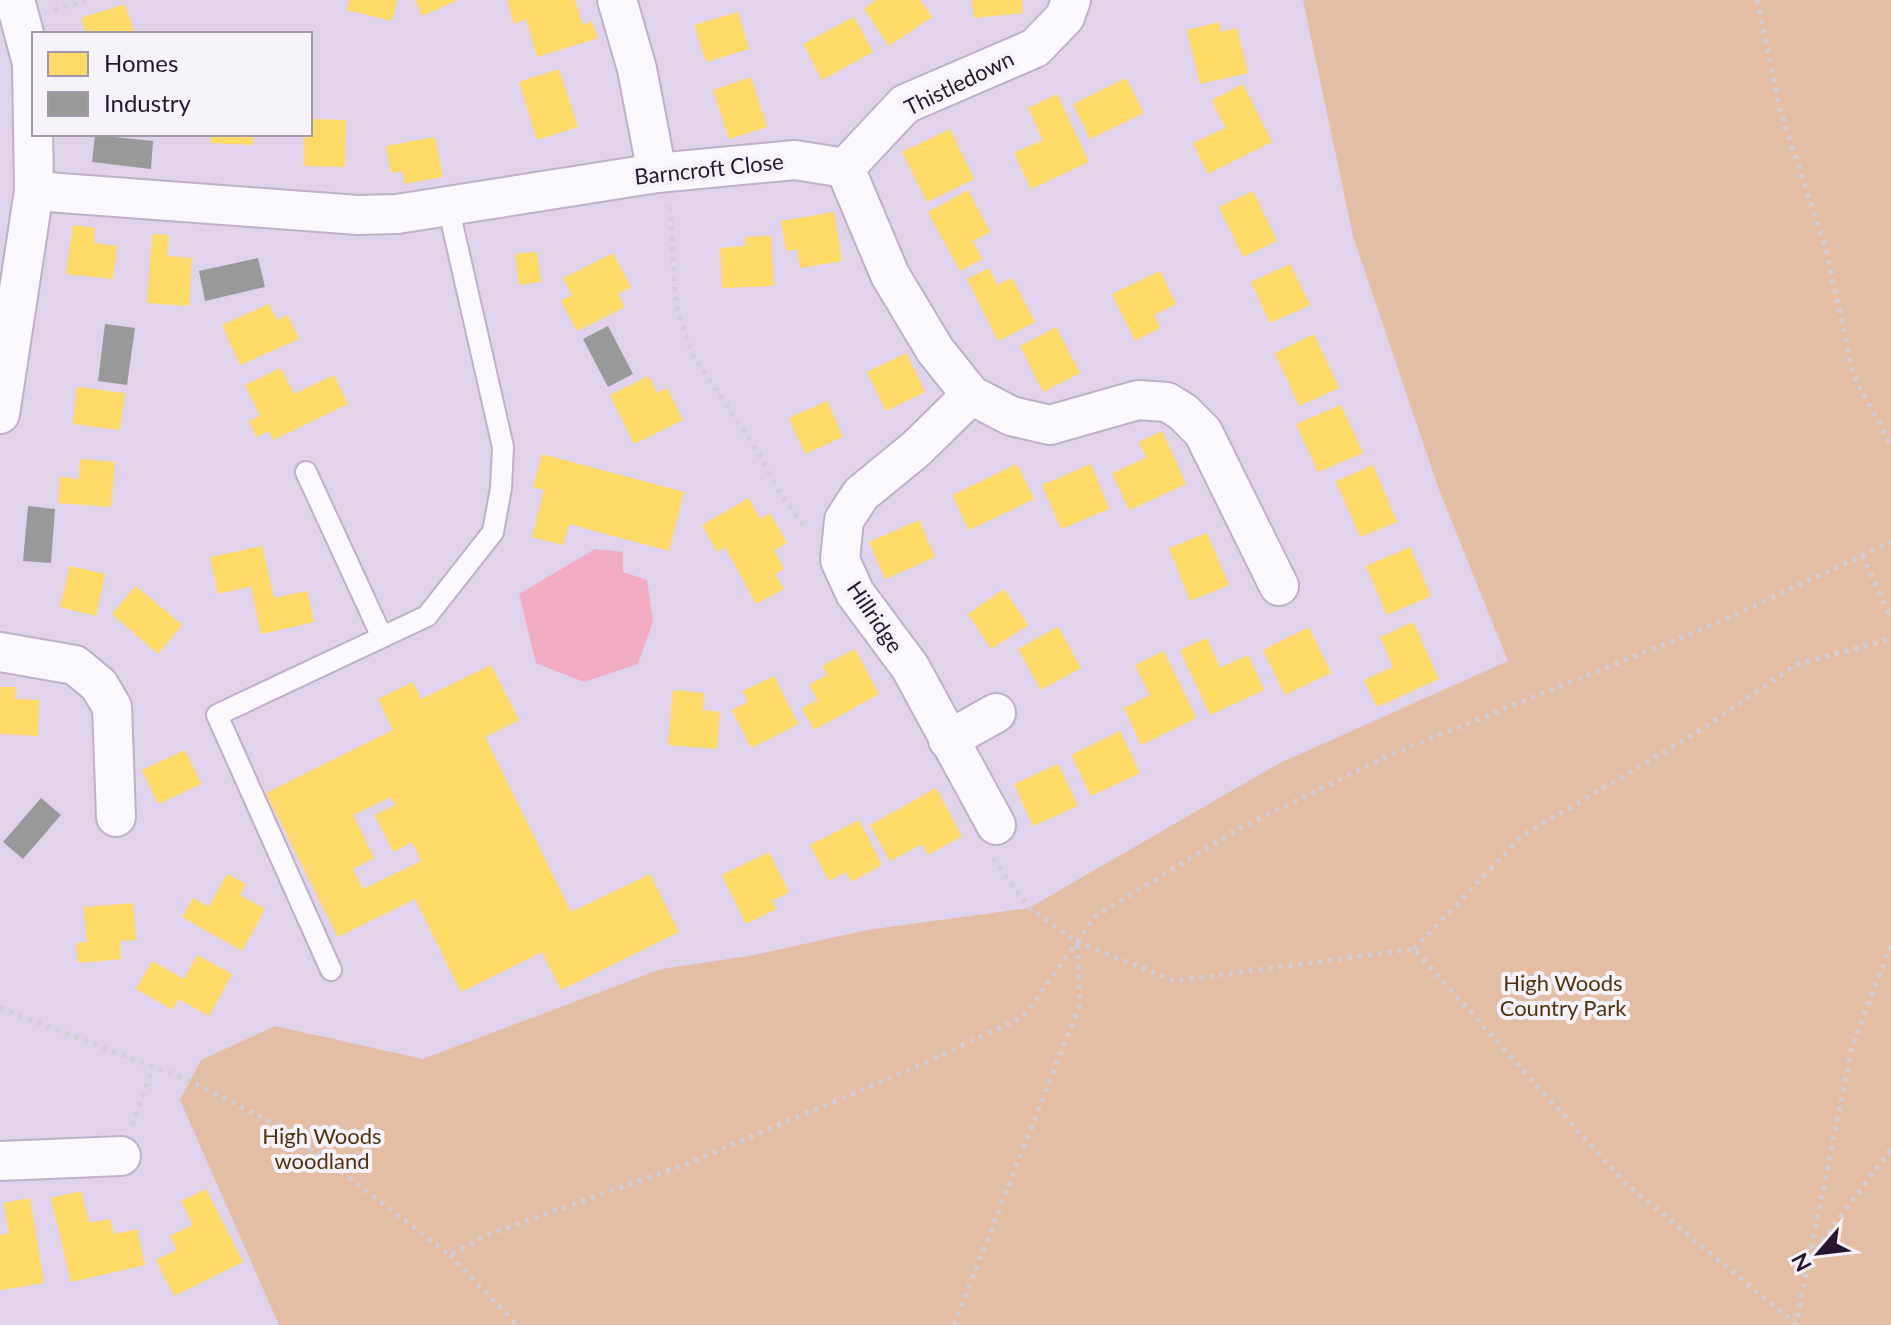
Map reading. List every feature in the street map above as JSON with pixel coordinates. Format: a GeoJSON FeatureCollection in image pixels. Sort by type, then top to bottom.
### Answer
{"type":"FeatureCollection","features":[{"type":"Feature","properties":{"kind":"street"},"geometry":{"type":"LineString","coordinates":[[15,0],[32,63]]}},
{"type":"Feature","properties":{"kind":"street"},"geometry":{"type":"LineString","coordinates":[[617,0],[637,69],[657,173]]}},
{"type":"Feature","properties":{"kind":"street","name":"Thistledown"},"geometry":{"type":"LineString","coordinates":[[845,168],[905,104],[1035,48],[1065,17],[1071,0]]}},
{"type":"Feature","properties":{"kind":"street"},"geometry":{"type":"LineString","coordinates":[[0,414],[34,191],[33,136]]}},
{"type":"Feature","properties":{"kind":"street","name":"Barncroft Close"},"geometry":{"type":"LineString","coordinates":[[34,191],[358,215],[397,214],[657,173],[795,160],[845,168]]}},
{"type":"Feature","properties":{"kind":"street"},"geometry":{"type":"LineString","coordinates":[[845,168],[890,275],[935,350],[971,395],[1011,416],[1050,425],[1138,400],[1167,402],[1203,432],[1279,586]]}},
{"type":"Feature","properties":{"kind":"street","name":"Hillridge"},"geometry":{"type":"LineString","coordinates":[[971,395],[916,449],[861,494],[844,520],[840,560],[855,593],[910,667],[996,825]]}},
{"type":"Feature","properties":{"kind":"street"},"geometry":{"type":"LineString","coordinates":[[0,652],[75,665],[99,685],[112,707],[116,817]]}},
{"type":"Feature","properties":{"kind":"street"},"geometry":{"type":"LineString","coordinates":[[948,740],[996,713]]}},
{"type":"Feature","properties":{"kind":"street"},"geometry":{"type":"LineString","coordinates":[[0,1161],[52,1145],[121,1156]]}},
{"type":"Feature","properties":{"kind":"lane"},"geometry":{"type":"LineString","coordinates":[[331,970],[217,715],[427,616],[493,532],[501,488],[503,447],[448,206]]}},
{"type":"Feature","properties":{"kind":"lane"},"geometry":{"type":"LineString","coordinates":[[306,472],[382,637]]}},
{"type":"Feature","properties":{"kind":"path"},"geometry":{"type":"LineString","coordinates":[[1757,0],[1781,113],[1826,249],[1853,374],[1891,445]]}},
{"type":"Feature","properties":{"kind":"path"},"geometry":{"type":"LineString","coordinates":[[657,173],[669,202],[676,305],[692,354],[808,532]]}},
{"type":"Feature","properties":{"kind":"path"},"geometry":{"type":"LineString","coordinates":[[450,1255],[489,1234],[689,1163],[904,1073],[1023,1017],[1093,918],[1236,830],[1392,754],[1722,621],[1891,542]]}},
{"type":"Feature","properties":{"kind":"path"},"geometry":{"type":"LineString","coordinates":[[1862,555],[1891,619]]}},
{"type":"Feature","properties":{"kind":"path"},"geometry":{"type":"LineString","coordinates":[[1029,908],[1077,942],[1175,981],[1414,949],[1522,836],[1696,733],[1797,664],[1891,639]]}},
{"type":"Feature","properties":{"kind":"path"},"geometry":{"type":"LineString","coordinates":[[954,1325],[1080,1004],[1077,942]]}},
{"type":"Feature","properties":{"kind":"path"},"geometry":{"type":"LineString","coordinates":[[1414,949],[1623,1181],[1795,1324],[1852,1047],[1891,945]]}},
{"type":"Feature","properties":{"kind":"path"},"geometry":{"type":"LineString","coordinates":[[0,1008],[190,1081],[285,1129],[450,1255],[517,1325]]}},
{"type":"Feature","properties":{"kind":"path"},"geometry":{"type":"LineString","coordinates":[[121,1156],[153,1067]]}},
{"type":"Feature","properties":{"kind":"path"},"geometry":{"type":"LineString","coordinates":[[1809,1259],[1891,1149]]}},
{"type":"Feature","properties":{"kind":"green space","name":"High Woods Country Park"},"geometry":{"type":"Polygon","coordinates":[[[1303,0],[1891,0],[1891,1325],[279,1325],[180,1100],[201,1060],[275,1026],[423,1059],[661,969],[749,956],[867,930],[1029,908],[1280,763],[1508,661],[1438,487],[1353,236],[1303,0]]]}},
{"type":"Feature","properties":{"kind":"shaded area"},"geometry":{"type":"Polygon","coordinates":[[[595,549],[623,552],[623,572],[647,580],[653,621],[638,664],[584,682],[536,663],[519,594],[595,549]]]}},
{"type":"Feature","properties":{"kind":"building: Homes"},"geometry":{"type":"Polygon","coordinates":[[[349,0],[397,0],[392,21],[347,10],[349,0]]]}},
{"type":"Feature","properties":{"kind":"building: Homes"},"geometry":{"type":"Polygon","coordinates":[[[415,0],[458,0],[422,16],[415,0]]]}},
{"type":"Feature","properties":{"kind":"building: Homes"},"geometry":{"type":"Polygon","coordinates":[[[507,0],[575,0],[583,25],[592,21],[598,38],[537,57],[526,19],[514,24],[507,0]]]}},
{"type":"Feature","properties":{"kind":"building: Homes"},"geometry":{"type":"Polygon","coordinates":[[[876,0],[920,0],[932,17],[889,46],[864,9],[876,0]]]}},
{"type":"Feature","properties":{"kind":"building: Homes"},"geometry":{"type":"Polygon","coordinates":[[[972,0],[1022,0],[1023,13],[974,18],[972,0]]]}},
{"type":"Feature","properties":{"kind":"building: Homes"},"geometry":{"type":"Polygon","coordinates":[[[125,4],[134,32],[85,32],[81,18],[125,4]]]}},
{"type":"Feature","properties":{"kind":"building: Homes"},"geometry":{"type":"Polygon","coordinates":[[[738,12],[749,49],[706,62],[694,25],[738,12]]]}},
{"type":"Feature","properties":{"kind":"building: Homes"},"geometry":{"type":"Polygon","coordinates":[[[854,17],[873,52],[822,80],[803,44],[854,17]]]}},
{"type":"Feature","properties":{"kind":"building: Homes"},"geometry":{"type":"Polygon","coordinates":[[[1219,22],[1221,32],[1237,28],[1248,73],[1200,84],[1187,30],[1219,22]]]}},
{"type":"Feature","properties":{"kind":"building: Homes"},"geometry":{"type":"Polygon","coordinates":[[[559,69],[578,127],[537,140],[519,82],[559,69]]]}},
{"type":"Feature","properties":{"kind":"building: Homes"},"geometry":{"type":"Polygon","coordinates":[[[751,77],[767,127],[729,139],[713,90],[751,77]]]}},
{"type":"Feature","properties":{"kind":"building: Homes"},"geometry":{"type":"Polygon","coordinates":[[[1126,78],[1144,113],[1090,139],[1073,104],[1126,78]]]}},
{"type":"Feature","properties":{"kind":"building: Homes"},"geometry":{"type":"Polygon","coordinates":[[[1243,84],[1272,142],[1208,174],[1193,143],[1225,128],[1212,100],[1243,84]]]}},
{"type":"Feature","properties":{"kind":"building: Homes"},"geometry":{"type":"Polygon","coordinates":[[[1057,94],[1089,162],[1031,189],[1014,153],[1043,140],[1028,108],[1057,94]]]}},
{"type":"Feature","properties":{"kind":"building: Homes"},"geometry":{"type":"Polygon","coordinates":[[[312,119],[346,120],[345,167],[304,166],[304,136],[312,136],[312,119]]]}},
{"type":"Feature","properties":{"kind":"building: Homes"},"geometry":{"type":"Polygon","coordinates":[[[950,129],[974,179],[927,202],[902,152],[950,129]]]}},
{"type":"Feature","properties":{"kind":"building: Homes"},"geometry":{"type":"Polygon","coordinates":[[[211,136],[253,136],[253,145],[210,143],[211,136]]]}},
{"type":"Feature","properties":{"kind":"building: Homes"},"geometry":{"type":"Polygon","coordinates":[[[435,137],[443,177],[405,184],[402,171],[391,173],[386,146],[435,137]]]}},
{"type":"Feature","properties":{"kind":"building: Homes"},"geometry":{"type":"Polygon","coordinates":[[[968,190],[990,232],[973,241],[982,259],[960,271],[928,212],[968,190]]]}},
{"type":"Feature","properties":{"kind":"building: Homes"},"geometry":{"type":"Polygon","coordinates":[[[1253,191],[1277,241],[1243,257],[1219,207],[1253,191]]]}},
{"type":"Feature","properties":{"kind":"building: Homes"},"geometry":{"type":"Polygon","coordinates":[[[834,212],[842,261],[800,268],[797,249],[786,251],[781,221],[834,212]]]}},
{"type":"Feature","properties":{"kind":"building: Homes"},"geometry":{"type":"Polygon","coordinates":[[[73,225],[95,228],[94,243],[117,246],[113,279],[66,274],[73,225]]]}},
{"type":"Feature","properties":{"kind":"building: Homes"},"geometry":{"type":"Polygon","coordinates":[[[152,234],[169,235],[167,256],[192,258],[189,306],[147,303],[152,234]]]}},
{"type":"Feature","properties":{"kind":"building: Homes"},"geometry":{"type":"Polygon","coordinates":[[[771,236],[774,286],[722,288],[720,248],[745,246],[745,237],[771,236]]]}},
{"type":"Feature","properties":{"kind":"building: Homes"},"geometry":{"type":"Polygon","coordinates":[[[537,252],[541,282],[519,285],[515,254],[537,252]]]}},
{"type":"Feature","properties":{"kind":"building: Homes"},"geometry":{"type":"Polygon","coordinates":[[[613,253],[631,287],[618,294],[625,307],[577,331],[561,301],[572,295],[563,278],[613,253]]]}},
{"type":"Feature","properties":{"kind":"building: Homes"},"geometry":{"type":"Polygon","coordinates":[[[1290,264],[1310,305],[1270,323],[1251,282],[1290,264]]]}},
{"type":"Feature","properties":{"kind":"building: Homes"},"geometry":{"type":"Polygon","coordinates":[[[989,268],[997,285],[1012,278],[1035,322],[998,341],[967,279],[989,268]]]}},
{"type":"Feature","properties":{"kind":"building: Homes"},"geometry":{"type":"Polygon","coordinates":[[[1160,271],[1176,304],[1154,315],[1160,328],[1135,341],[1112,294],[1160,271]]]}},
{"type":"Feature","properties":{"kind":"building: Homes"},"geometry":{"type":"Polygon","coordinates":[[[269,304],[277,320],[288,315],[299,339],[240,365],[222,325],[269,304]]]}},
{"type":"Feature","properties":{"kind":"building: Homes"},"geometry":{"type":"Polygon","coordinates":[[[1056,327],[1080,373],[1043,392],[1020,346],[1056,327]]]}},
{"type":"Feature","properties":{"kind":"building: Homes"},"geometry":{"type":"Polygon","coordinates":[[[1314,334],[1339,388],[1299,406],[1275,353],[1314,334]]]}},
{"type":"Feature","properties":{"kind":"building: Homes"},"geometry":{"type":"Polygon","coordinates":[[[906,353],[925,392],[886,411],[867,372],[906,353]]]}},
{"type":"Feature","properties":{"kind":"building: Homes"},"geometry":{"type":"Polygon","coordinates":[[[281,368],[294,394],[334,375],[348,404],[273,440],[269,431],[256,437],[249,421],[260,416],[245,385],[281,368]]]}},
{"type":"Feature","properties":{"kind":"building: Homes"},"geometry":{"type":"Polygon","coordinates":[[[649,376],[657,393],[667,388],[683,420],[634,444],[610,395],[649,376]]]}},
{"type":"Feature","properties":{"kind":"building: Homes"},"geometry":{"type":"Polygon","coordinates":[[[77,387],[125,393],[120,430],[73,424],[77,387]]]}},
{"type":"Feature","properties":{"kind":"building: Homes"},"geometry":{"type":"Polygon","coordinates":[[[827,401],[843,437],[805,454],[789,418],[827,401]]]}},
{"type":"Feature","properties":{"kind":"building: Homes"},"geometry":{"type":"Polygon","coordinates":[[[1341,405],[1363,453],[1318,472],[1296,424],[1341,405]]]}},
{"type":"Feature","properties":{"kind":"building: Homes"},"geometry":{"type":"Polygon","coordinates":[[[1162,431],[1186,484],[1129,510],[1112,473],[1146,458],[1139,442],[1162,431]]]}},
{"type":"Feature","properties":{"kind":"building: Homes"},"geometry":{"type":"Polygon","coordinates":[[[542,454],[684,492],[669,551],[569,524],[563,545],[532,537],[544,490],[533,487],[542,454]]]}},
{"type":"Feature","properties":{"kind":"building: Homes"},"geometry":{"type":"Polygon","coordinates":[[[80,459],[115,462],[111,507],[58,503],[60,477],[79,479],[80,459]]]}},
{"type":"Feature","properties":{"kind":"building: Homes"},"geometry":{"type":"Polygon","coordinates":[[[1017,464],[1034,499],[969,530],[952,495],[1017,464]]]}},
{"type":"Feature","properties":{"kind":"building: Homes"},"geometry":{"type":"Polygon","coordinates":[[[1091,464],[1109,509],[1061,529],[1042,485],[1091,464]]]}},
{"type":"Feature","properties":{"kind":"building: Homes"},"geometry":{"type":"Polygon","coordinates":[[[1373,465],[1397,522],[1360,537],[1336,481],[1373,465]]]}},
{"type":"Feature","properties":{"kind":"building: Homes"},"geometry":{"type":"Polygon","coordinates":[[[749,498],[760,519],[770,513],[787,543],[774,550],[784,569],[775,574],[784,589],[756,604],[725,547],[717,552],[702,525],[749,498]]]}},
{"type":"Feature","properties":{"kind":"building: Homes"},"geometry":{"type":"Polygon","coordinates":[[[919,520],[935,557],[885,579],[869,542],[919,520]]]}},
{"type":"Feature","properties":{"kind":"building: Homes"},"geometry":{"type":"Polygon","coordinates":[[[1207,533],[1229,585],[1190,601],[1169,548],[1207,533]]]}},
{"type":"Feature","properties":{"kind":"building: Homes"},"geometry":{"type":"Polygon","coordinates":[[[262,546],[274,598],[307,591],[314,622],[261,634],[251,586],[218,594],[210,557],[262,546]]]}},
{"type":"Feature","properties":{"kind":"building: Homes"},"geometry":{"type":"Polygon","coordinates":[[[1410,547],[1431,596],[1387,615],[1366,566],[1410,547]]]}},
{"type":"Feature","properties":{"kind":"building: Homes"},"geometry":{"type":"Polygon","coordinates":[[[70,566],[105,574],[96,616],[60,607],[70,566]]]}},
{"type":"Feature","properties":{"kind":"building: Homes"},"geometry":{"type":"Polygon","coordinates":[[[136,586],[182,625],[158,654],[112,614],[136,586]]]}},
{"type":"Feature","properties":{"kind":"building: Homes"},"geometry":{"type":"Polygon","coordinates":[[[1004,589],[1028,625],[991,649],[968,614],[1004,589]]]}},
{"type":"Feature","properties":{"kind":"building: Homes"},"geometry":{"type":"Polygon","coordinates":[[[1413,622],[1439,679],[1377,707],[1364,680],[1393,667],[1380,637],[1413,622]]]}},
{"type":"Feature","properties":{"kind":"building: Homes"},"geometry":{"type":"Polygon","coordinates":[[[1058,627],[1081,668],[1041,690],[1018,649],[1058,627]]]}},
{"type":"Feature","properties":{"kind":"building: Homes"},"geometry":{"type":"Polygon","coordinates":[[[1309,627],[1331,673],[1285,695],[1263,650],[1309,627]]]}},
{"type":"Feature","properties":{"kind":"building: Homes"},"geometry":{"type":"Polygon","coordinates":[[[1207,638],[1220,668],[1248,655],[1264,690],[1210,715],[1180,650],[1207,638]]]}},
{"type":"Feature","properties":{"kind":"building: Homes"},"geometry":{"type":"Polygon","coordinates":[[[855,649],[879,694],[814,730],[802,708],[818,700],[809,685],[827,675],[822,666],[855,649]]]}},
{"type":"Feature","properties":{"kind":"building: Homes"},"geometry":{"type":"Polygon","coordinates":[[[1164,651],[1196,718],[1141,745],[1124,708],[1150,695],[1135,665],[1164,651]]]}},
{"type":"Feature","properties":{"kind":"building: Homes"},"geometry":{"type":"Polygon","coordinates":[[[491,665],[519,720],[485,737],[571,912],[650,874],[679,932],[561,990],[542,952],[461,992],[415,899],[338,937],[266,793],[393,730],[378,699],[413,682],[421,699],[491,665]],[[391,797],[353,815],[374,858],[353,869],[363,889],[421,861],[412,842],[393,852],[375,815],[395,805],[391,797]]]}},
{"type":"Feature","properties":{"kind":"building: Homes"},"geometry":{"type":"Polygon","coordinates":[[[774,676],[798,724],[751,748],[732,710],[748,702],[743,691],[774,676]]]}},
{"type":"Feature","properties":{"kind":"building: Homes"},"geometry":{"type":"Polygon","coordinates":[[[0,687],[16,687],[15,699],[39,700],[38,736],[0,734],[0,687]]]}},
{"type":"Feature","properties":{"kind":"building: Homes"},"geometry":{"type":"Polygon","coordinates":[[[673,690],[704,693],[703,710],[720,712],[717,749],[668,745],[673,690]]]}},
{"type":"Feature","properties":{"kind":"building: Homes"},"geometry":{"type":"Polygon","coordinates":[[[1120,731],[1140,773],[1091,796],[1071,755],[1120,731]]]}},
{"type":"Feature","properties":{"kind":"building: Homes"},"geometry":{"type":"Polygon","coordinates":[[[185,750],[201,784],[158,804],[142,770],[185,750]]]}},
{"type":"Feature","properties":{"kind":"building: Homes"},"geometry":{"type":"Polygon","coordinates":[[[1058,764],[1078,806],[1033,826],[1014,784],[1058,764]]]}},
{"type":"Feature","properties":{"kind":"building: Homes"},"geometry":{"type":"Polygon","coordinates":[[[936,788],[962,836],[928,855],[922,844],[890,861],[870,825],[936,788]]]}},
{"type":"Feature","properties":{"kind":"building: Homes"},"geometry":{"type":"Polygon","coordinates":[[[859,820],[882,865],[851,882],[846,872],[829,881],[810,845],[859,820]]]}},
{"type":"Feature","properties":{"kind":"building: Homes"},"geometry":{"type":"Polygon","coordinates":[[[769,852],[789,892],[772,901],[776,909],[746,924],[722,875],[769,852]]]}},
{"type":"Feature","properties":{"kind":"building: Homes"},"geometry":{"type":"Polygon","coordinates":[[[227,874],[246,884],[240,895],[265,909],[242,951],[182,917],[193,898],[209,907],[227,874]]]}},
{"type":"Feature","properties":{"kind":"building: Homes"},"geometry":{"type":"Polygon","coordinates":[[[133,903],[136,940],[120,941],[121,959],[78,963],[76,943],[87,942],[84,907],[133,903]]]}},
{"type":"Feature","properties":{"kind":"building: Homes"},"geometry":{"type":"Polygon","coordinates":[[[197,955],[232,974],[209,1016],[178,999],[173,1010],[136,989],[152,961],[184,979],[197,955]]]}},
{"type":"Feature","properties":{"kind":"building: Homes"},"geometry":{"type":"Polygon","coordinates":[[[206,1189],[243,1262],[174,1296],[156,1260],[177,1250],[170,1236],[193,1225],[181,1201],[206,1189]]]}},
{"type":"Feature","properties":{"kind":"building: Homes"},"geometry":{"type":"Polygon","coordinates":[[[81,1191],[89,1223],[110,1219],[114,1234],[137,1229],[145,1265],[71,1282],[51,1198],[81,1191]]]}},
{"type":"Feature","properties":{"kind":"building: Homes"},"geometry":{"type":"Polygon","coordinates":[[[30,1198],[44,1283],[0,1290],[0,1235],[9,1233],[4,1203],[30,1198]]]}},
{"type":"Feature","properties":{"kind":"building: Industry"},"geometry":{"type":"Polygon","coordinates":[[[95,136],[153,141],[151,169],[92,162],[95,136]]]}},
{"type":"Feature","properties":{"kind":"building: Industry"},"geometry":{"type":"Polygon","coordinates":[[[258,258],[265,287],[205,301],[199,271],[258,258]]]}},
{"type":"Feature","properties":{"kind":"building: Industry"},"geometry":{"type":"Polygon","coordinates":[[[105,324],[135,328],[127,385],[98,381],[105,324]]]}},
{"type":"Feature","properties":{"kind":"building: Industry"},"geometry":{"type":"Polygon","coordinates":[[[608,326],[633,374],[608,387],[583,339],[608,326]]]}},
{"type":"Feature","properties":{"kind":"building: Industry"},"geometry":{"type":"Polygon","coordinates":[[[28,506],[55,509],[51,563],[23,561],[28,506]]]}},
{"type":"Feature","properties":{"kind":"building: Industry"},"geometry":{"type":"Polygon","coordinates":[[[41,798],[61,815],[23,859],[3,842],[41,798]]]}},
{"type":"Feature","properties":{"kind":"park label","name":"High Woods woodland"},"geometry":{"type":"Point","coordinates":[322,1148]}}]}
